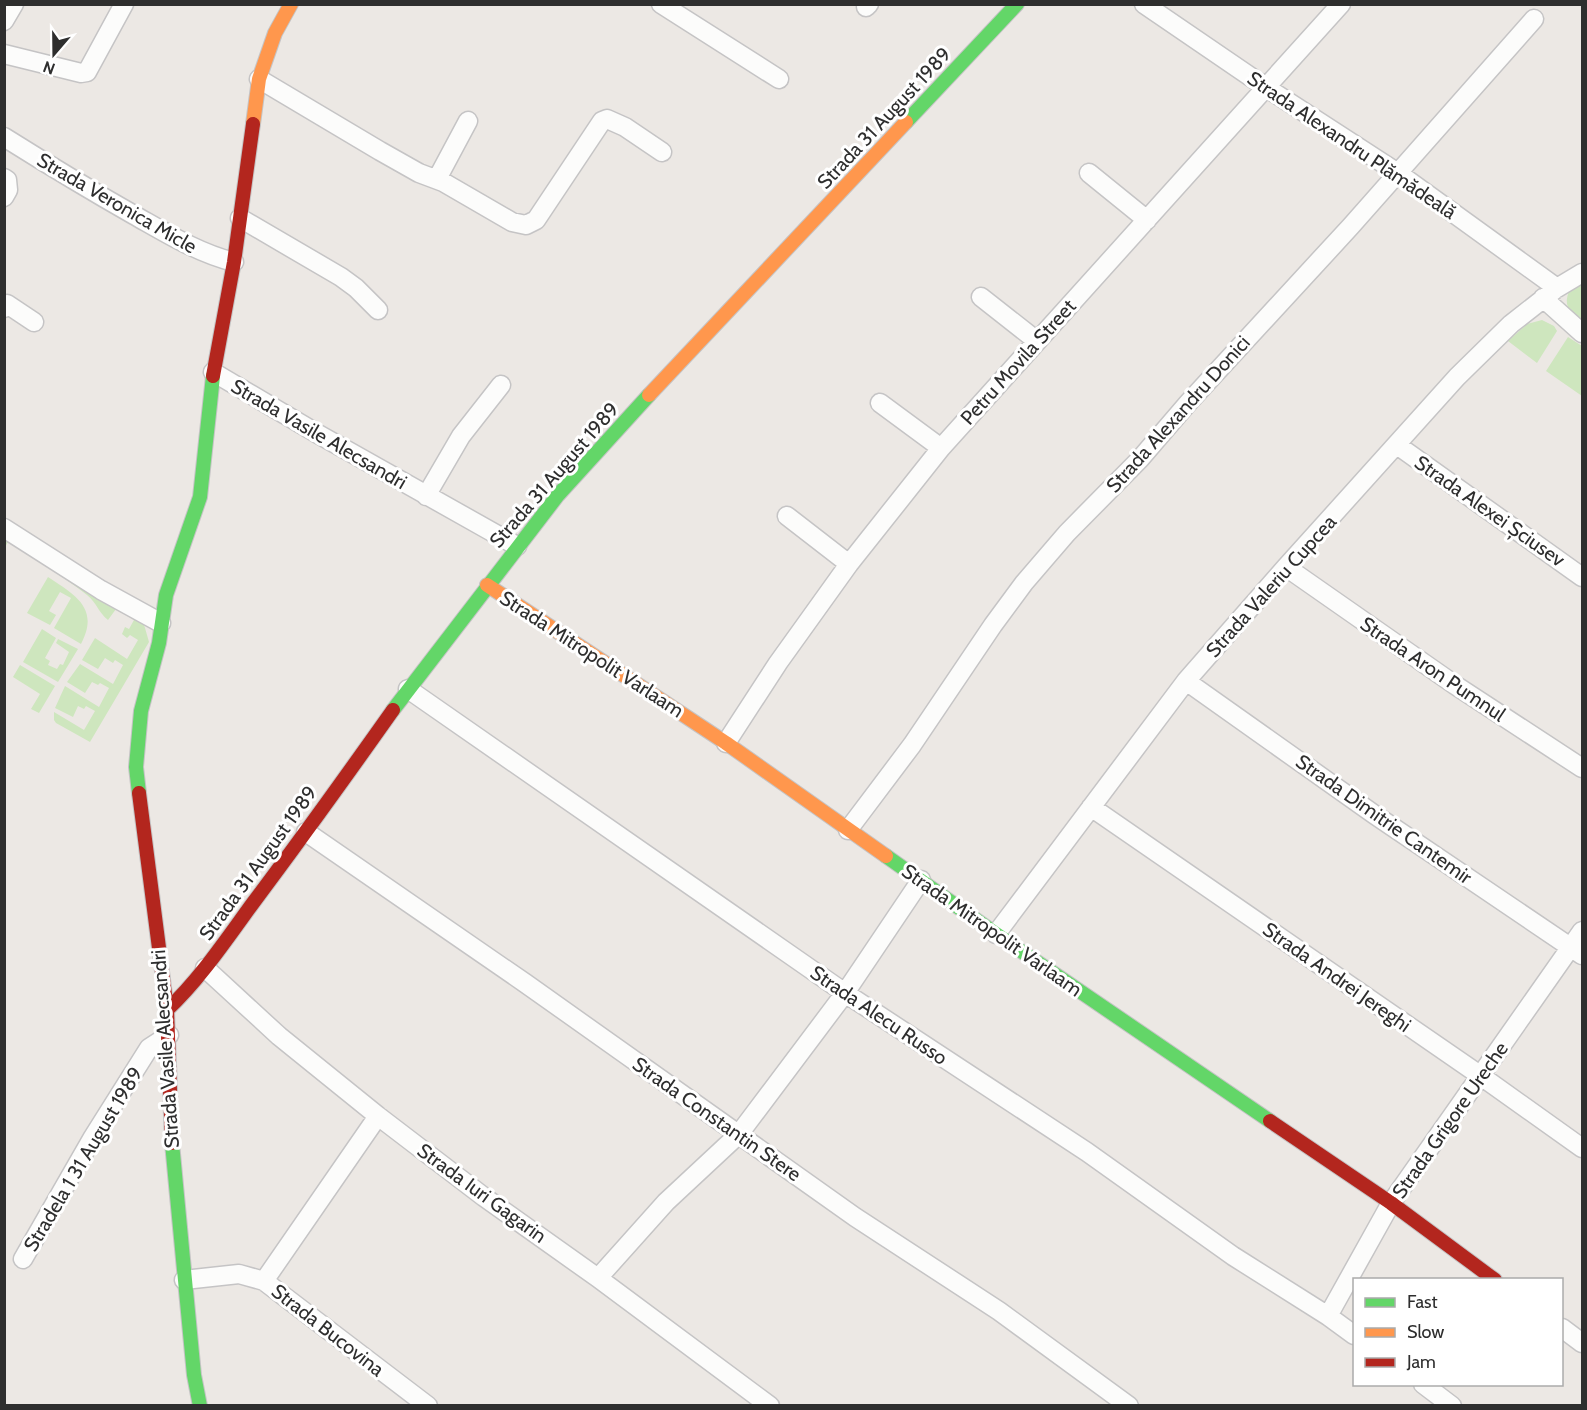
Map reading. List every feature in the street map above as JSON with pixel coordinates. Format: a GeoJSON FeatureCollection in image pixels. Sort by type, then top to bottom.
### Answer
{"type":"FeatureCollection","features":[{"type":"Feature","properties":{"kind":"street"},"geometry":{"type":"LineString","coordinates":[[4,21],[14,4]]}},
{"type":"Feature","properties":{"kind":"street"},"geometry":{"type":"LineString","coordinates":[[4,54],[81,73],[87,72],[124,4]]}},
{"type":"Feature","properties":{"kind":"street","name":"Strada Vasile Alecsandri"},"geometry":{"type":"LineString","coordinates":[[200,1406],[194,1375],[170,1125],[167,1010],[136,767],[141,711],[159,642],[166,595],[200,497],[213,372],[234,262],[260,79],[276,33],[291,4]]}},
{"type":"Feature","properties":{"kind":"street"},"geometry":{"type":"LineString","coordinates":[[661,4],[779,80]]}},
{"type":"Feature","properties":{"kind":"street","name":"Strada 31 August 1989"},"geometry":{"type":"LineString","coordinates":[[167,1010],[184,994],[205,968],[408,689],[558,495],[673,369],[1017,4]]}},
{"type":"Feature","properties":{"kind":"street","name":"Strada Alexandru Plămădeală"},"geometry":{"type":"LineString","coordinates":[[1144,4],[1398,173],[1550,293],[1582,333]]}},
{"type":"Feature","properties":{"kind":"street","name":"Petru Movila Street"},"geometry":{"type":"LineString","coordinates":[[726,742],[778,663],[849,564],[941,448],[1341,4]]}},
{"type":"Feature","properties":{"kind":"street","name":"Strada Alexandru Donici"},"geometry":{"type":"LineString","coordinates":[[848,830],[912,745],[1023,584],[1067,533],[1140,459],[1534,19]]}},
{"type":"Feature","properties":{"kind":"street"},"geometry":{"type":"LineString","coordinates":[[260,79],[419,173],[437,179],[512,222],[526,225],[536,220],[602,121],[607,119],[625,127],[662,152]]}},
{"type":"Feature","properties":{"kind":"street"},"geometry":{"type":"LineString","coordinates":[[437,179],[468,121]]}},
{"type":"Feature","properties":{"kind":"street","name":"Strada Veronica Micle"},"geometry":{"type":"LineString","coordinates":[[4,137],[60,173],[163,231],[213,256],[234,262]]}},
{"type":"Feature","properties":{"kind":"street"},"geometry":{"type":"LineString","coordinates":[[1089,173],[1147,220]]}},
{"type":"Feature","properties":{"kind":"street","name":"Strada Veronica Micle"},"geometry":{"type":"LineString","coordinates":[[4,177],[7,180],[8,190],[4,197]]}},
{"type":"Feature","properties":{"kind":"street"},"geometry":{"type":"LineString","coordinates":[[240,218],[348,282],[378,310]]}},
{"type":"Feature","properties":{"kind":"street","name":"Strada Valeriu Cupcea"},"geometry":{"type":"LineString","coordinates":[[996,934],[1186,681],[1286,567],[1457,377],[1511,324],[1550,293],[1582,273]]}},
{"type":"Feature","properties":{"kind":"street"},"geometry":{"type":"LineString","coordinates":[[981,297],[1037,341]]}},
{"type":"Feature","properties":{"kind":"street"},"geometry":{"type":"LineString","coordinates":[[4,308],[7,304],[34,322]]}},
{"type":"Feature","properties":{"kind":"street","name":"Strada Vasile Alecsandri"},"geometry":{"type":"LineString","coordinates":[[213,372],[426,496],[517,546]]}},
{"type":"Feature","properties":{"kind":"street","name":"Strada Vasile Alecsandri"},"geometry":{"type":"LineString","coordinates":[[426,496],[461,436],[501,385]]}},
{"type":"Feature","properties":{"kind":"street"},"geometry":{"type":"LineString","coordinates":[[880,403],[941,448]]}},
{"type":"Feature","properties":{"kind":"street","name":"Strada Alexei Șciusev"},"geometry":{"type":"LineString","coordinates":[[1397,445],[1582,577]]}},
{"type":"Feature","properties":{"kind":"street"},"geometry":{"type":"LineString","coordinates":[[787,516],[849,564]]}},
{"type":"Feature","properties":{"kind":"street"},"geometry":{"type":"LineString","coordinates":[[4,528],[101,590],[161,623]]}},
{"type":"Feature","properties":{"kind":"street","name":"Strada Aron Pumnul"},"geometry":{"type":"LineString","coordinates":[[1286,567],[1455,685],[1582,768]]}},
{"type":"Feature","properties":{"kind":"street","name":"Strada Mitropolit Varlaam"},"geometry":{"type":"LineString","coordinates":[[487,585],[726,742],[996,934],[1391,1203],[1492,1278]]}},
{"type":"Feature","properties":{"kind":"street","name":"Strada Dimitrie Cantemir"},"geometry":{"type":"LineString","coordinates":[[1186,681],[1577,952]]}},
{"type":"Feature","properties":{"kind":"street","name":"Strada Alecu Russo"},"geometry":{"type":"LineString","coordinates":[[408,689],[845,993],[1087,1152],[1233,1256],[1353,1334]]}},
{"type":"Feature","properties":{"kind":"street","name":"Strada Andrei Jereghi"},"geometry":{"type":"LineString","coordinates":[[1091,807],[1481,1076],[1582,1149]]}},
{"type":"Feature","properties":{"kind":"street","name":"Strada Constantin Stere"},"geometry":{"type":"LineString","coordinates":[[306,832],[855,1217],[999,1311],[1129,1406]]}},
{"type":"Feature","properties":{"kind":"street"},"geometry":{"type":"LineString","coordinates":[[598,1278],[666,1202],[739,1134],[845,993],[921,880]]}},
{"type":"Feature","properties":{"kind":"street","name":"Strada Grigore Ureche"},"geometry":{"type":"LineString","coordinates":[[1328,1316],[1391,1203],[1481,1076],[1577,952],[1582,931]]}},
{"type":"Feature","properties":{"kind":"street","name":"Strada Iuri Gagarin"},"geometry":{"type":"LineString","coordinates":[[205,968],[279,1036],[378,1116],[484,1197],[598,1278],[770,1406]]}},
{"type":"Feature","properties":{"kind":"street","name":"Stradela 1 31 August 1989"},"geometry":{"type":"LineString","coordinates":[[24,1259],[93,1137],[149,1047],[169,1035]]}},
{"type":"Feature","properties":{"kind":"street"},"geometry":{"type":"LineString","coordinates":[[264,1281],[378,1116]]}},
{"type":"Feature","properties":{"kind":"street","name":"Strada Bucovina"},"geometry":{"type":"LineString","coordinates":[[184,1280],[239,1274],[264,1281],[428,1406]]}},
{"type":"Feature","properties":{"kind":"street"},"geometry":{"type":"LineString","coordinates":[[1563,1329],[1582,1343]]}},
{"type":"Feature","properties":{"kind":"street"},"geometry":{"type":"LineString","coordinates":[[1426,1386],[1452,1406]]}},
{"type":"Feature","properties":{"kind":"green space"},"geometry":{"type":"Polygon","coordinates":[[[1582,279],[1582,323],[1570,310],[1567,297],[1572,284],[1582,279]]]}},
{"type":"Feature","properties":{"kind":"green space"},"geometry":{"type":"Polygon","coordinates":[[[1542,320],[1554,326],[1557,331],[1537,363],[1508,341],[1527,324],[1542,320]]]}},
{"type":"Feature","properties":{"kind":"green space"},"geometry":{"type":"Polygon","coordinates":[[[1568,337],[1582,346],[1582,396],[1546,371],[1568,337]]]}},
{"type":"Feature","properties":{"kind":"green space"},"geometry":{"type":"Polygon","coordinates":[[[5,533],[143,621],[149,642],[90,742],[56,723],[54,712],[84,730],[95,711],[86,706],[84,709],[78,706],[73,717],[55,708],[65,686],[99,707],[109,688],[92,682],[85,693],[67,682],[80,664],[113,684],[123,665],[105,658],[98,669],[82,660],[95,638],[127,659],[138,640],[130,635],[127,638],[122,634],[125,627],[129,629],[134,620],[116,609],[108,620],[90,598],[68,581],[8,542],[5,547],[5,533]]]}},
{"type":"Feature","properties":{"kind":"green space"},"geometry":{"type":"Polygon","coordinates":[[[48,577],[75,597],[86,612],[88,621],[81,644],[54,628],[71,598],[60,592],[49,611],[56,615],[50,625],[27,613],[48,577]]]}},
{"type":"Feature","properties":{"kind":"green space"},"geometry":{"type":"Polygon","coordinates":[[[42,629],[56,638],[45,658],[50,661],[48,665],[57,669],[60,664],[63,665],[69,652],[56,643],[58,639],[78,649],[58,682],[23,662],[42,629]]]}},
{"type":"Feature","properties":{"kind":"green space"},"geometry":{"type":"Polygon","coordinates":[[[20,665],[55,686],[39,713],[31,709],[40,694],[13,677],[20,665]]]}},
{"type":"Feature","properties":{"kind":"traffic: fast"},"geometry":{"type":"LineString","coordinates":[[906,122],[1017,4]]}},
{"type":"Feature","properties":{"kind":"traffic: fast"},"geometry":{"type":"LineString","coordinates":[[139,793],[136,767],[141,711],[159,643],[166,595],[200,497],[213,376]]}},
{"type":"Feature","properties":{"kind":"traffic: fast"},"geometry":{"type":"LineString","coordinates":[[393,710],[558,495],[649,395]]}},
{"type":"Feature","properties":{"kind":"traffic: fast"},"geometry":{"type":"LineString","coordinates":[[886,856],[1270,1121]]}},
{"type":"Feature","properties":{"kind":"traffic: fast"},"geometry":{"type":"LineString","coordinates":[[172,1143],[194,1375],[200,1406]]}},
{"type":"Feature","properties":{"kind":"traffic: slow"},"geometry":{"type":"LineString","coordinates":[[253,124],[259,79],[275,33],[291,4]]}},
{"type":"Feature","properties":{"kind":"traffic: slow"},"geometry":{"type":"LineString","coordinates":[[649,395],[906,122]]}},
{"type":"Feature","properties":{"kind":"traffic: slow"},"geometry":{"type":"LineString","coordinates":[[487,585],[726,743],[886,856]]}},
{"type":"Feature","properties":{"kind":"traffic: jam"},"geometry":{"type":"LineString","coordinates":[[213,376],[234,262],[253,124]]}},
{"type":"Feature","properties":{"kind":"traffic: jam"},"geometry":{"type":"LineString","coordinates":[[167,1010],[212,959],[393,710]]}},
{"type":"Feature","properties":{"kind":"traffic: jam"},"geometry":{"type":"LineString","coordinates":[[139,793],[167,1010],[172,1143]]}},
{"type":"Feature","properties":{"kind":"traffic: jam"},"geometry":{"type":"LineString","coordinates":[[1270,1121],[1391,1203],[1492,1278]]}}]}
